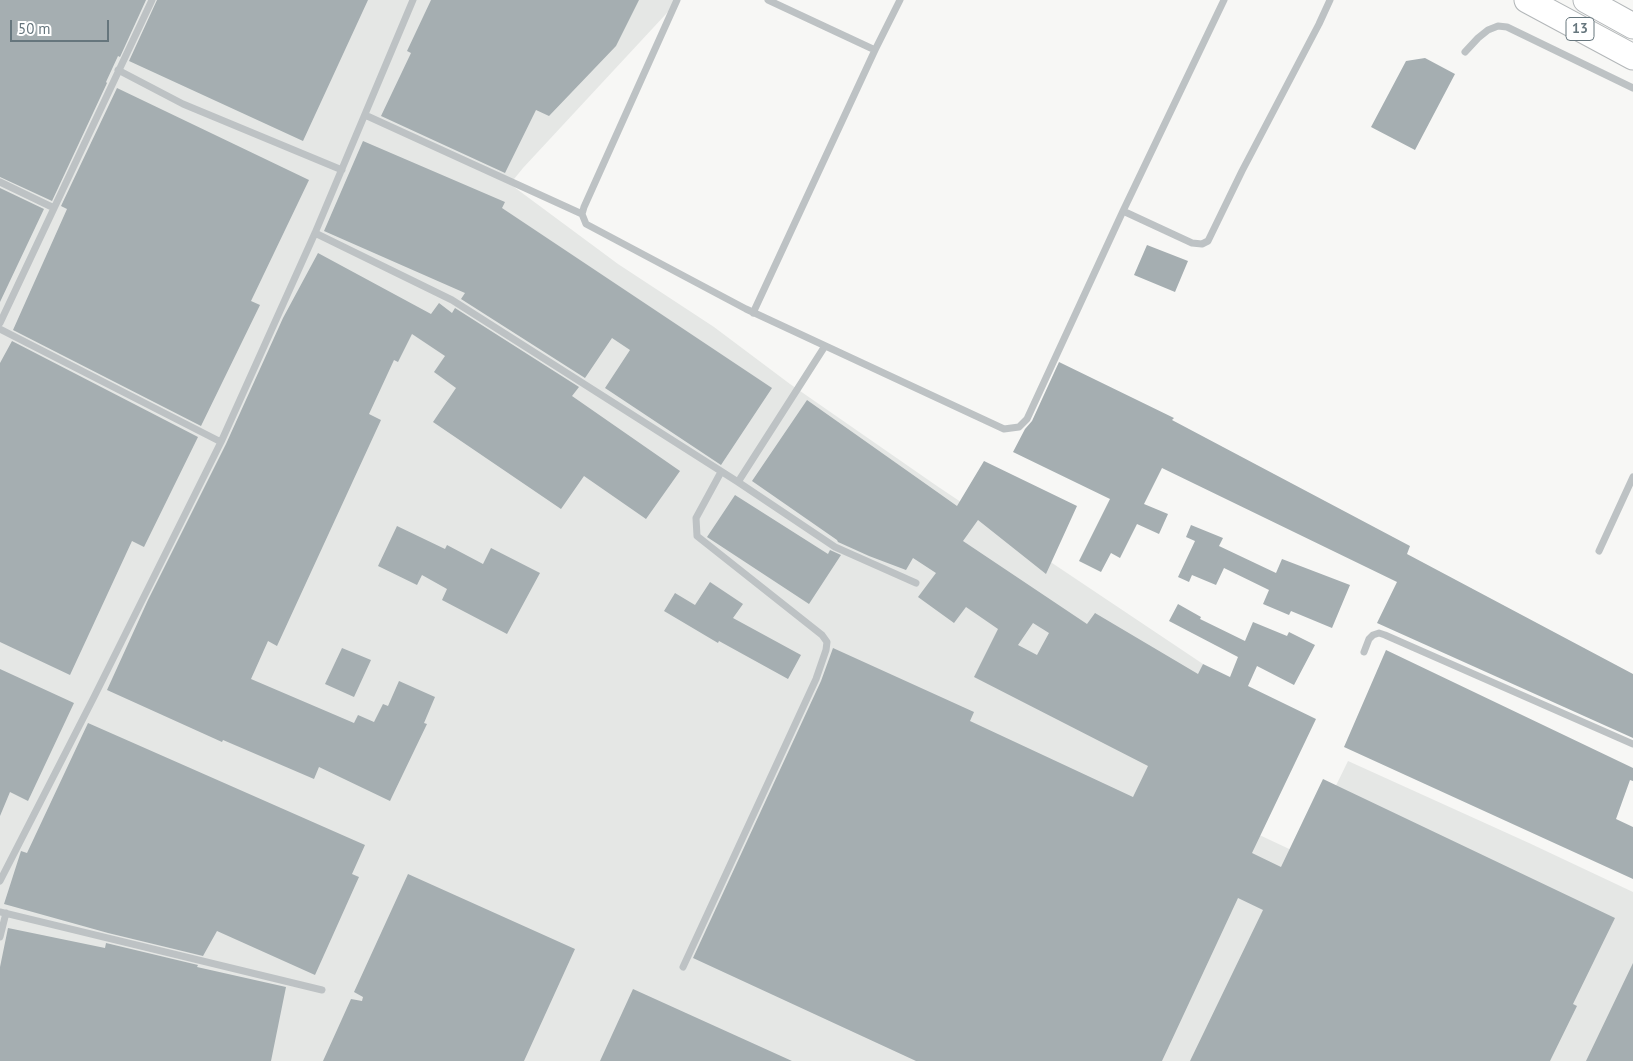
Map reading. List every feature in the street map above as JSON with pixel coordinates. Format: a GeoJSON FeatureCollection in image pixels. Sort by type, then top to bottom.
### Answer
{"type":"FeatureCollection","features":[{"type":"Feature","properties":{"kind":"highway","name":"13"},"geometry":{"type":"LineString","coordinates":[[1527,0],[1633,58]]}},
{"type":"Feature","properties":{"kind":"highway","name":"13"},"geometry":{"type":"LineString","coordinates":[[1586,0],[1633,26]]}},
{"type":"Feature","properties":{"kind":"lane"},"geometry":{"type":"LineString","coordinates":[[0,323],[152,0]]}},
{"type":"Feature","properties":{"kind":"lane"},"geometry":{"type":"LineString","coordinates":[[0,881],[90,706],[221,442],[315,233],[413,0]]}},
{"type":"Feature","properties":{"kind":"lane"},"geometry":{"type":"LineString","coordinates":[[582,214],[677,0]]}},
{"type":"Feature","properties":{"kind":"lane"},"geometry":{"type":"LineString","coordinates":[[768,0],[875,50]]}},
{"type":"Feature","properties":{"kind":"lane"},"geometry":{"type":"LineString","coordinates":[[753,312],[900,0]]}},
{"type":"Feature","properties":{"kind":"lane"},"geometry":{"type":"LineString","coordinates":[[365,115],[582,214],[586,224],[753,312],[1004,429],[1018,427],[1027,419],[1123,211],[1224,0]]}},
{"type":"Feature","properties":{"kind":"lane"},"geometry":{"type":"LineString","coordinates":[[1123,211],[1192,243],[1202,244],[1208,241],[1242,170],[1320,24],[1330,0]]}},
{"type":"Feature","properties":{"kind":"lane"},"geometry":{"type":"LineString","coordinates":[[1465,52],[1488,30],[1498,26],[1507,27],[1633,88]]}},
{"type":"Feature","properties":{"kind":"lane"},"geometry":{"type":"LineString","coordinates":[[118,70],[183,104],[342,170]]}},
{"type":"Feature","properties":{"kind":"lane"},"geometry":{"type":"LineString","coordinates":[[0,182],[54,208]]}},
{"type":"Feature","properties":{"kind":"lane"},"geometry":{"type":"LineString","coordinates":[[315,233],[452,300],[738,482],[835,547],[916,583]]}},
{"type":"Feature","properties":{"kind":"lane"},"geometry":{"type":"LineString","coordinates":[[0,329],[221,442]]}},
{"type":"Feature","properties":{"kind":"lane"},"geometry":{"type":"LineString","coordinates":[[738,482],[825,346]]}},
{"type":"Feature","properties":{"kind":"lane"},"geometry":{"type":"LineString","coordinates":[[683,967],[816,679],[827,642],[822,635],[697,536],[695,529],[696,518],[721,472]]}},
{"type":"Feature","properties":{"kind":"lane"},"geometry":{"type":"LineString","coordinates":[[1599,551],[1633,477]]}},
{"type":"Feature","properties":{"kind":"lane"},"geometry":{"type":"LineString","coordinates":[[1364,652],[1369,639],[1373,635],[1379,633],[1385,635],[1633,744]]}},
{"type":"Feature","properties":{"kind":"lane"},"geometry":{"type":"LineString","coordinates":[[0,937],[3,913],[322,990]]}},
{"type":"Feature","properties":{"kind":"shaded area"},"geometry":{"type":"Polygon","coordinates":[[[0,0],[679,0],[510,184],[618,264],[714,327],[790,384],[937,486],[1203,664],[1153,785],[1302,855],[1348,761],[1633,892],[1633,1061],[0,1061],[0,0]]]}},
{"type":"Feature","properties":{"kind":"building"},"geometry":{"type":"Polygon","coordinates":[[[0,0],[146,0],[120,57],[118,56],[52,201],[0,177],[0,0]]]}},
{"type":"Feature","properties":{"kind":"building"},"geometry":{"type":"Polygon","coordinates":[[[157,0],[368,0],[303,141],[129,61],[157,0]]]}},
{"type":"Feature","properties":{"kind":"building"},"geometry":{"type":"Polygon","coordinates":[[[431,0],[639,0],[616,46],[549,116],[536,110],[505,173],[381,116],[411,53],[407,51],[431,0]]]}},
{"type":"Feature","properties":{"kind":"building"},"geometry":{"type":"Polygon","coordinates":[[[1425,58],[1455,74],[1415,150],[1371,127],[1406,61],[1425,58]]]}},
{"type":"Feature","properties":{"kind":"building"},"geometry":{"type":"Polygon","coordinates":[[[117,88],[309,180],[251,301],[260,305],[201,426],[13,330],[67,209],[61,206],[117,88]]]}},
{"type":"Feature","properties":{"kind":"building"},"geometry":{"type":"Polygon","coordinates":[[[363,141],[505,202],[502,208],[772,388],[721,465],[605,388],[630,350],[612,338],[585,378],[461,299],[465,293],[324,231],[363,141]]]}},
{"type":"Feature","properties":{"kind":"building"},"geometry":{"type":"Polygon","coordinates":[[[0,188],[44,209],[0,302],[0,188]]]}},
{"type":"Feature","properties":{"kind":"building"},"geometry":{"type":"Polygon","coordinates":[[[1147,245],[1188,261],[1175,292],[1134,275],[1147,245]]]}},
{"type":"Feature","properties":{"kind":"building"},"geometry":{"type":"Polygon","coordinates":[[[318,253],[431,314],[439,303],[452,313],[455,308],[579,387],[572,396],[680,471],[646,519],[584,476],[561,509],[433,422],[456,388],[434,372],[445,356],[412,334],[398,362],[394,360],[369,414],[381,420],[277,646],[268,641],[251,679],[354,723],[358,715],[374,722],[383,704],[388,706],[399,681],[435,697],[424,723],[427,724],[390,801],[319,767],[314,779],[223,740],[222,742],[107,690],[148,600],[226,444],[283,318],[318,253]]]}},
{"type":"Feature","properties":{"kind":"building"},"geometry":{"type":"Polygon","coordinates":[[[12,341],[198,437],[144,547],[132,541],[70,675],[0,642],[0,363],[12,341]]]}},
{"type":"Feature","properties":{"kind":"building"},"geometry":{"type":"Polygon","coordinates":[[[1059,362],[1174,418],[1172,420],[1410,546],[1407,554],[1633,674],[1633,738],[1377,623],[1397,582],[1162,468],[1144,504],[1168,514],[1159,534],[1137,524],[1120,558],[1111,553],[1101,572],[1079,561],[1110,499],[1013,452],[1025,429],[1032,421],[1059,362]]]}},
{"type":"Feature","properties":{"kind":"building"},"geometry":{"type":"Polygon","coordinates":[[[807,400],[957,506],[984,461],[1077,506],[1046,574],[978,520],[963,541],[1087,624],[1095,613],[1198,674],[1203,664],[1230,677],[1238,657],[1169,621],[1178,604],[1201,617],[1200,619],[1245,641],[1253,622],[1287,636],[1289,632],[1315,645],[1294,685],[1257,666],[1248,686],[1316,719],[1252,853],[1281,867],[1323,779],[1615,918],[1573,1004],[1577,1006],[1550,1061],[1190,1061],[1263,910],[1238,898],[1162,1061],[916,1061],[693,958],[821,681],[833,648],[974,712],[970,721],[1133,797],[1148,766],[974,677],[998,629],[966,607],[954,623],[918,597],[936,573],[913,558],[906,570],[838,542],[752,481],[807,400]],[[1033,623],[1018,645],[1037,655],[1049,633],[1033,623]]]}},
{"type":"Feature","properties":{"kind":"building"},"geometry":{"type":"Polygon","coordinates":[[[735,495],[828,554],[830,550],[841,555],[809,604],[707,537],[735,495]]]}},
{"type":"Feature","properties":{"kind":"building"},"geometry":{"type":"Polygon","coordinates":[[[1191,525],[1223,538],[1219,546],[1276,573],[1282,559],[1350,585],[1332,628],[1291,611],[1289,615],[1263,604],[1269,590],[1224,568],[1216,585],[1192,575],[1189,582],[1178,577],[1195,541],[1186,537],[1191,525]]]}},
{"type":"Feature","properties":{"kind":"building"},"geometry":{"type":"Polygon","coordinates":[[[397,526],[445,549],[447,545],[483,564],[491,548],[540,573],[507,634],[442,600],[447,589],[422,575],[417,585],[378,566],[397,526]]]}},
{"type":"Feature","properties":{"kind":"building"},"geometry":{"type":"Polygon","coordinates":[[[710,582],[743,604],[733,618],[801,655],[788,679],[719,641],[718,643],[664,611],[675,593],[695,605],[710,582]]]}},
{"type":"Feature","properties":{"kind":"building"},"geometry":{"type":"Polygon","coordinates":[[[342,648],[371,660],[354,697],[325,684],[342,648]]]}},
{"type":"Feature","properties":{"kind":"building"},"geometry":{"type":"Polygon","coordinates":[[[1386,650],[1633,768],[1633,781],[1630,780],[1616,819],[1633,827],[1633,879],[1344,747],[1386,650]]]}},
{"type":"Feature","properties":{"kind":"building"},"geometry":{"type":"Polygon","coordinates":[[[0,669],[74,703],[28,801],[10,792],[0,816],[0,669]]]}},
{"type":"Feature","properties":{"kind":"building"},"geometry":{"type":"Polygon","coordinates":[[[88,723],[365,845],[352,874],[359,877],[315,975],[217,931],[203,956],[108,933],[4,904],[21,851],[27,853],[88,723]]]}},
{"type":"Feature","properties":{"kind":"building"},"geometry":{"type":"Polygon","coordinates":[[[408,874],[575,949],[524,1061],[323,1061],[351,999],[362,1001],[363,997],[354,992],[408,874]]]}},
{"type":"Feature","properties":{"kind":"building"},"geometry":{"type":"Polygon","coordinates":[[[8,928],[105,948],[106,943],[198,965],[197,967],[286,987],[271,1061],[0,1061],[0,967],[8,928]]]}},
{"type":"Feature","properties":{"kind":"building"},"geometry":{"type":"Polygon","coordinates":[[[1633,963],[1633,1061],[1586,1061],[1633,963]]]}},
{"type":"Feature","properties":{"kind":"building"},"geometry":{"type":"Polygon","coordinates":[[[633,989],[792,1061],[600,1061],[633,989]]]}}]}
